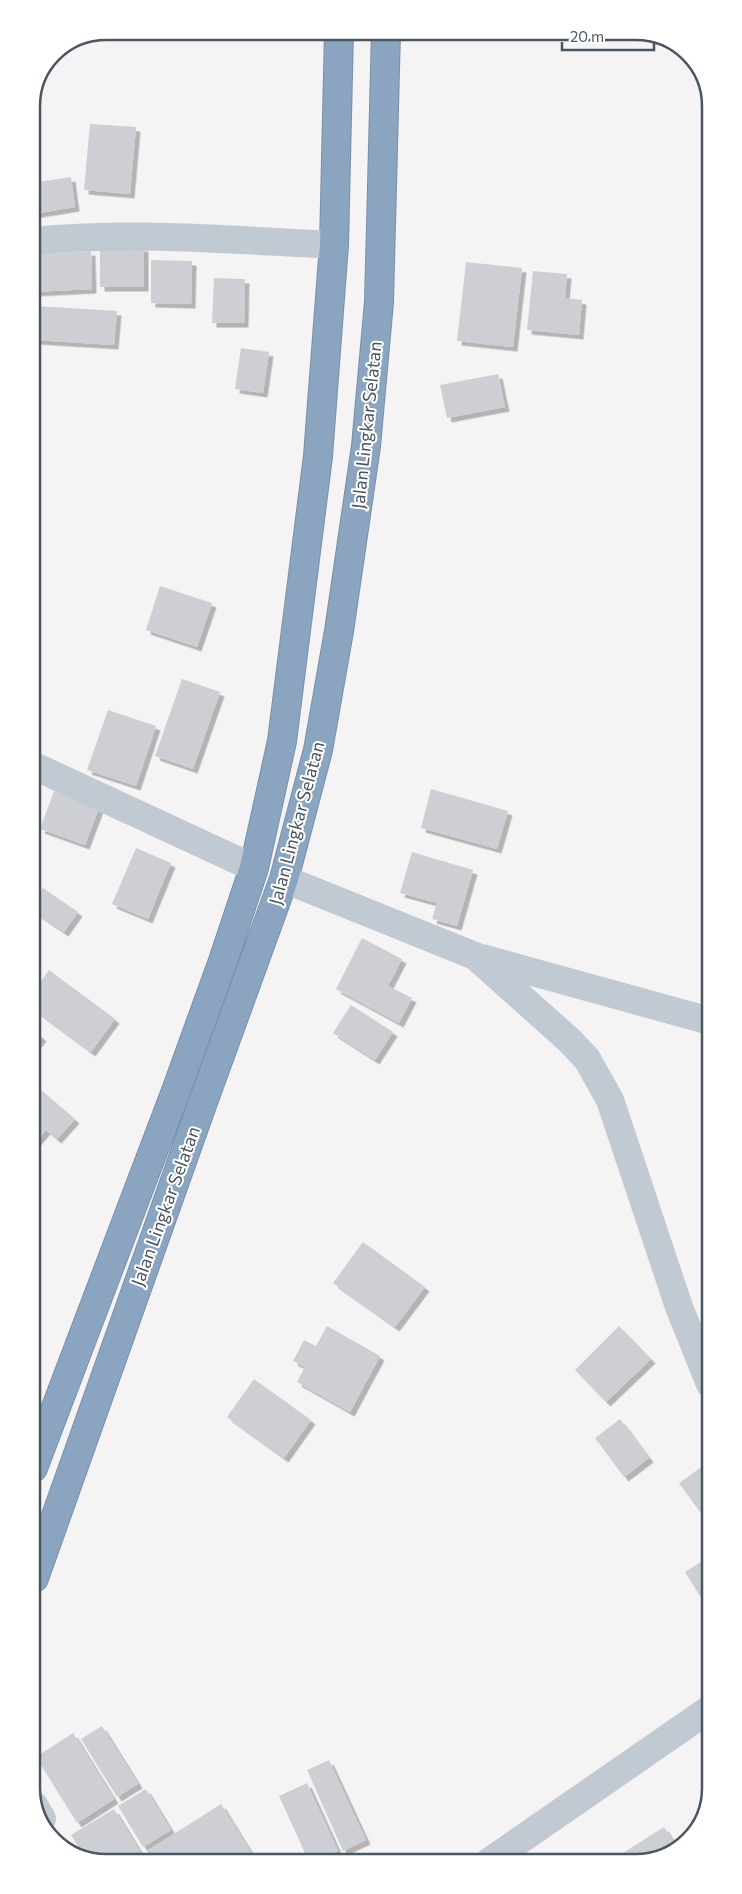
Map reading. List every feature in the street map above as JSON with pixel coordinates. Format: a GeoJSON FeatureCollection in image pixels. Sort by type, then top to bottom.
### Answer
{"type":"FeatureCollection","features":[{"type":"Feature","properties":{"kind":"highway","name":"Jalan Lingkar Selatan"},"geometry":{"type":"LineString","coordinates":[[40,1450],[223,962],[254,868],[282,741],[318,456],[334,245],[338,40]]}},
{"type":"Feature","properties":{"kind":"highway","name":"Jalan Lingkar Selatan"},"geometry":{"type":"LineString","coordinates":[[40,1561],[202,1102],[284,879],[319,741],[339,631],[366,446],[378,302],[386,40]]}},
{"type":"Feature","properties":{"kind":"highway"},"geometry":{"type":"LineString","coordinates":[[176,1091],[202,1102]]}},
{"type":"Feature","properties":{"kind":"street"},"geometry":{"type":"LineString","coordinates":[[40,240],[77,236],[119,236],[334,245]]}},
{"type":"Feature","properties":{"kind":"street"},"geometry":{"type":"LineString","coordinates":[[40,769],[254,868]]}},
{"type":"Feature","properties":{"kind":"street"},"geometry":{"type":"LineString","coordinates":[[284,879],[476,956],[702,1019]]}},
{"type":"Feature","properties":{"kind":"street"},"geometry":{"type":"LineString","coordinates":[[476,956],[569,1040],[587,1059],[598,1076],[610,1100],[679,1307],[702,1364]]}},
{"type":"Feature","properties":{"kind":"street"},"geometry":{"type":"LineString","coordinates":[[500,1854],[702,1714]]}},
{"type":"Feature","properties":{"kind":"building"},"geometry":{"type":"Polygon","coordinates":[[[90,124],[136,127],[130,194],[84,190],[90,124]]]}},
{"type":"Feature","properties":{"kind":"building"},"geometry":{"type":"Polygon","coordinates":[[[71,177],[75,207],[40,213],[40,182],[71,177]]]}},
{"type":"Feature","properties":{"kind":"building"},"geometry":{"type":"Polygon","coordinates":[[[100,247],[144,247],[144,287],[100,287],[100,247]]]}},
{"type":"Feature","properties":{"kind":"building"},"geometry":{"type":"Polygon","coordinates":[[[91,251],[92,289],[40,292],[40,254],[91,251]]]}},
{"type":"Feature","properties":{"kind":"building"},"geometry":{"type":"Polygon","coordinates":[[[151,260],[192,261],[191,304],[151,303],[151,260]]]}},
{"type":"Feature","properties":{"kind":"building"},"geometry":{"type":"Polygon","coordinates":[[[466,262],[522,268],[513,347],[457,341],[466,262]]]}},
{"type":"Feature","properties":{"kind":"building"},"geometry":{"type":"Polygon","coordinates":[[[533,271],[567,274],[565,298],[582,300],[579,335],[527,330],[533,271]]]}},
{"type":"Feature","properties":{"kind":"building"},"geometry":{"type":"Polygon","coordinates":[[[214,278],[245,279],[244,323],[212,323],[214,278]]]}},
{"type":"Feature","properties":{"kind":"building"},"geometry":{"type":"Polygon","coordinates":[[[40,306],[117,311],[114,345],[40,340],[40,306]]]}},
{"type":"Feature","properties":{"kind":"building"},"geometry":{"type":"Polygon","coordinates":[[[241,348],[269,352],[263,393],[235,389],[241,348]]]}},
{"type":"Feature","properties":{"kind":"building"},"geometry":{"type":"Polygon","coordinates":[[[498,374],[505,407],[447,418],[440,385],[498,374]]]}},
{"type":"Feature","properties":{"kind":"building"},"geometry":{"type":"Polygon","coordinates":[[[160,586],[212,603],[197,647],[146,630],[160,586]]]}},
{"type":"Feature","properties":{"kind":"building"},"geometry":{"type":"Polygon","coordinates":[[[182,679],[220,692],[193,769],[155,756],[182,679]]]}},
{"type":"Feature","properties":{"kind":"building"},"geometry":{"type":"Polygon","coordinates":[[[108,710],[156,726],[136,786],[87,770],[108,710]]]}},
{"type":"Feature","properties":{"kind":"building"},"geometry":{"type":"Polygon","coordinates":[[[431,789],[508,811],[497,849],[421,828],[431,789]]]}},
{"type":"Feature","properties":{"kind":"building"},"geometry":{"type":"Polygon","coordinates":[[[54,791],[99,808],[85,845],[40,829],[54,791]]]}},
{"type":"Feature","properties":{"kind":"building"},"geometry":{"type":"Polygon","coordinates":[[[136,848],[171,863],[148,919],[112,904],[136,848]]]}},
{"type":"Feature","properties":{"kind":"building"},"geometry":{"type":"Polygon","coordinates":[[[412,852],[473,870],[457,926],[432,919],[437,903],[400,893],[412,852]]]}},
{"type":"Feature","properties":{"kind":"building"},"geometry":{"type":"Polygon","coordinates":[[[43,888],[78,912],[64,932],[40,916],[40,892],[43,888]]]}},
{"type":"Feature","properties":{"kind":"building"},"geometry":{"type":"Polygon","coordinates":[[[362,938],[402,959],[388,986],[412,998],[399,1023],[336,989],[362,938]]]}},
{"type":"Feature","properties":{"kind":"building"},"geometry":{"type":"Polygon","coordinates":[[[49,970],[115,1019],[91,1052],[40,1014],[40,982],[49,970]]]}},
{"type":"Feature","properties":{"kind":"building"},"geometry":{"type":"Polygon","coordinates":[[[351,1005],[393,1032],[375,1060],[333,1033],[351,1005]]]}},
{"type":"Feature","properties":{"kind":"building"},"geometry":{"type":"Polygon","coordinates":[[[40,1089],[75,1119],[57,1139],[46,1130],[40,1137],[40,1089]]]}},
{"type":"Feature","properties":{"kind":"building"},"geometry":{"type":"Polygon","coordinates":[[[363,1242],[425,1287],[395,1327],[333,1283],[363,1242]]]}},
{"type":"Feature","properties":{"kind":"building"},"geometry":{"type":"Polygon","coordinates":[[[327,1326],[380,1356],[350,1412],[297,1382],[305,1367],[293,1361],[304,1340],[316,1346],[327,1326]]]}},
{"type":"Feature","properties":{"kind":"building"},"geometry":{"type":"Polygon","coordinates":[[[619,1326],[651,1359],[606,1402],[575,1370],[619,1326]]]}},
{"type":"Feature","properties":{"kind":"building"},"geometry":{"type":"Polygon","coordinates":[[[254,1379],[311,1420],[284,1458],[227,1417],[254,1379]]]}},
{"type":"Feature","properties":{"kind":"building"},"geometry":{"type":"Polygon","coordinates":[[[620,1419],[649,1458],[624,1477],[595,1438],[620,1419]]]}},
{"type":"Feature","properties":{"kind":"building"},"geometry":{"type":"Polygon","coordinates":[[[702,1467],[702,1515],[679,1483],[702,1467]]]}},
{"type":"Feature","properties":{"kind":"building"},"geometry":{"type":"Polygon","coordinates":[[[702,1561],[702,1599],[685,1572],[702,1561]]]}},
{"type":"Feature","properties":{"kind":"building"},"geometry":{"type":"Polygon","coordinates":[[[102,1726],[138,1784],[117,1797],[81,1739],[102,1726]]]}},
{"type":"Feature","properties":{"kind":"building"},"geometry":{"type":"Polygon","coordinates":[[[73,1733],[114,1799],[77,1823],[40,1763],[40,1754],[73,1733]]]}},
{"type":"Feature","properties":{"kind":"building"},"geometry":{"type":"Polygon","coordinates":[[[329,1760],[366,1840],[343,1851],[307,1770],[329,1760]]]}},
{"type":"Feature","properties":{"kind":"building"},"geometry":{"type":"Polygon","coordinates":[[[307,1783],[338,1851],[331,1854],[305,1854],[279,1796],[307,1783]]]}},
{"type":"Feature","properties":{"kind":"building"},"geometry":{"type":"Polygon","coordinates":[[[146,1789],[171,1830],[143,1847],[118,1806],[146,1789]]]}},
{"type":"Feature","properties":{"kind":"building"},"geometry":{"type":"Polygon","coordinates":[[[221,1804],[252,1854],[149,1854],[147,1851],[221,1804]]]}},
{"type":"Feature","properties":{"kind":"building"},"geometry":{"type":"Polygon","coordinates":[[[114,1809],[142,1854],[93,1853],[79,1847],[71,1835],[114,1809]]]}},
{"type":"Feature","properties":{"kind":"building"},"geometry":{"type":"Polygon","coordinates":[[[664,1827],[674,1842],[653,1852],[621,1854],[664,1827]]]}}]}
